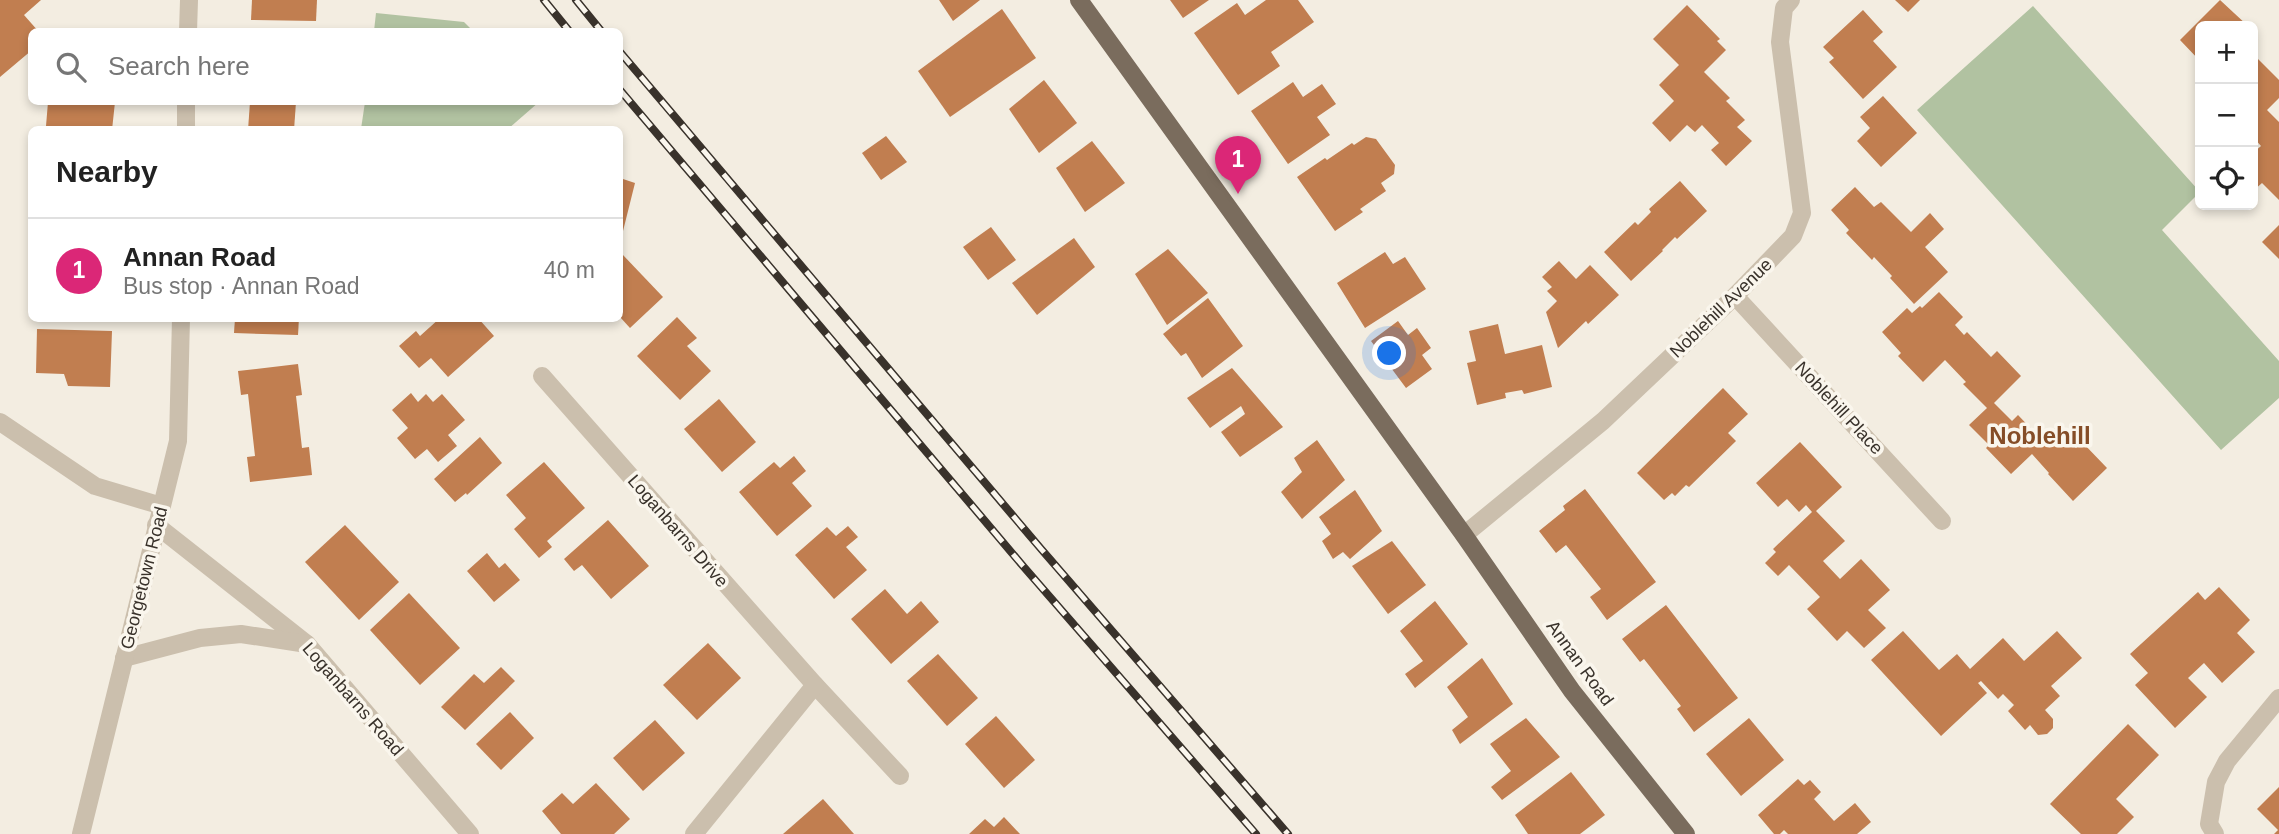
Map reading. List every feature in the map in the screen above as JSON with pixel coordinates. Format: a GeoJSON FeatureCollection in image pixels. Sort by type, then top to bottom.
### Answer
{"type":"FeatureCollection","features":[{"type":"Feature","properties":{"kind":"main road","name":"Annan Road"},"geometry":{"type":"LineString","coordinates":[[1079,0],[1464,536],[1572,691],[1686,834]]}},
{"type":"Feature","properties":{"kind":"street"},"geometry":{"type":"LineString","coordinates":[[188,28],[189,0]]}},
{"type":"Feature","properties":{"kind":"street","name":"Noblehill Avenue"},"geometry":{"type":"LineString","coordinates":[[1464,536],[1603,421],[1735,296],[1793,236],[1802,213],[1780,42],[1784,8],[1791,0]]}},
{"type":"Feature","properties":{"kind":"street"},"geometry":{"type":"LineString","coordinates":[[186,105],[186,126]]}},
{"type":"Feature","properties":{"kind":"street","name":"Noblehill Place"},"geometry":{"type":"LineString","coordinates":[[1735,296],[1942,521]]}},
{"type":"Feature","properties":{"kind":"street","name":"Georgetown Road"},"geometry":{"type":"LineString","coordinates":[[81,834],[178,440],[181,322]]}},
{"type":"Feature","properties":{"kind":"street","name":"Loganbarns Drive"},"geometry":{"type":"LineString","coordinates":[[542,376],[815,685],[900,776]]}},
{"type":"Feature","properties":{"kind":"street"},"geometry":{"type":"LineString","coordinates":[[0,422],[95,486],[162,506]]}},
{"type":"Feature","properties":{"kind":"street","name":"Loganbarns Road"},"geometry":{"type":"LineString","coordinates":[[156,525],[307,644],[470,834]]}},
{"type":"Feature","properties":{"kind":"street"},"geometry":{"type":"LineString","coordinates":[[124,658],[201,638],[241,635],[307,644]]}},
{"type":"Feature","properties":{"kind":"street"},"geometry":{"type":"LineString","coordinates":[[694,834],[815,685]]}},
{"type":"Feature","properties":{"kind":"street"},"geometry":{"type":"LineString","coordinates":[[2215,834],[2209,824],[2216,782],[2227,761],[2279,698]]}},
{"type":"Feature","properties":{"kind":"green space"},"geometry":{"type":"Polygon","coordinates":[[[2033,6],[2195,186],[2195,197],[2162,230],[2279,361],[2279,398],[2221,450],[1917,110],[2033,6]]]}},
{"type":"Feature","properties":{"kind":"green space"},"geometry":{"type":"Polygon","coordinates":[[[376,13],[464,22],[470,28],[374,28],[376,13]]]}},
{"type":"Feature","properties":{"kind":"green space"},"geometry":{"type":"Polygon","coordinates":[[[365,105],[536,105],[511,126],[361,126],[365,105]]]}},
{"type":"Feature","properties":{"kind":"building"},"geometry":{"type":"Polygon","coordinates":[[[0,0],[41,0],[24,15],[35,28],[28,28],[28,53],[0,77],[0,0]]]}},
{"type":"Feature","properties":{"kind":"building"},"geometry":{"type":"Polygon","coordinates":[[[252,0],[317,0],[316,21],[251,20],[252,0]]]}},
{"type":"Feature","properties":{"kind":"building"},"geometry":{"type":"Polygon","coordinates":[[[939,0],[980,0],[953,21],[939,0]]]}},
{"type":"Feature","properties":{"kind":"building"},"geometry":{"type":"Polygon","coordinates":[[[1170,0],[1209,0],[1183,18],[1170,0]]]}},
{"type":"Feature","properties":{"kind":"building"},"geometry":{"type":"Polygon","coordinates":[[[1266,0],[1298,0],[1314,22],[1271,52],[1280,66],[1238,95],[1194,33],[1237,3],[1245,15],[1266,0]]]}},
{"type":"Feature","properties":{"kind":"building"},"geometry":{"type":"Polygon","coordinates":[[[1895,0],[1920,0],[1908,12],[1895,0]]]}},
{"type":"Feature","properties":{"kind":"building"},"geometry":{"type":"Polygon","coordinates":[[[2220,0],[2243,21],[2199,21],[2220,0]]]}},
{"type":"Feature","properties":{"kind":"building"},"geometry":{"type":"Polygon","coordinates":[[[1687,5],[1720,39],[1717,41],[1726,50],[1704,72],[1730,98],[1726,101],[1745,120],[1737,127],[1752,141],[1726,166],[1711,150],[1719,143],[1702,125],[1695,132],[1687,125],[1670,142],[1652,123],[1674,101],[1659,85],[1679,65],[1653,39],[1687,5]]]}},
{"type":"Feature","properties":{"kind":"building"},"geometry":{"type":"Polygon","coordinates":[[[1002,9],[1036,58],[950,117],[918,71],[1002,9]]]}},
{"type":"Feature","properties":{"kind":"building"},"geometry":{"type":"Polygon","coordinates":[[[1863,10],[1883,32],[1873,41],[1897,67],[1863,99],[1829,62],[1834,58],[1823,47],[1863,10]]]}},
{"type":"Feature","properties":{"kind":"building"},"geometry":{"type":"Polygon","coordinates":[[[2195,25],[2195,56],[2180,40],[2195,25]]]}},
{"type":"Feature","properties":{"kind":"building"},"geometry":{"type":"Polygon","coordinates":[[[2258,59],[2279,80],[2279,98],[2267,110],[2279,122],[2279,200],[2262,183],[2258,187],[2258,149],[2261,146],[2258,143],[2258,59]]]}},
{"type":"Feature","properties":{"kind":"building"},"geometry":{"type":"Polygon","coordinates":[[[1044,80],[1077,123],[1039,153],[1009,109],[1044,80]]]}},
{"type":"Feature","properties":{"kind":"building"},"geometry":{"type":"Polygon","coordinates":[[[1293,82],[1303,97],[1322,84],[1336,104],[1317,117],[1330,135],[1288,164],[1251,111],[1293,82]]]}},
{"type":"Feature","properties":{"kind":"building"},"geometry":{"type":"Polygon","coordinates":[[[1883,96],[1917,133],[1881,167],[1857,141],[1870,128],[1860,117],[1883,96]]]}},
{"type":"Feature","properties":{"kind":"building"},"geometry":{"type":"Polygon","coordinates":[[[48,105],[115,105],[112,126],[46,126],[48,105]]]}},
{"type":"Feature","properties":{"kind":"building"},"geometry":{"type":"Polygon","coordinates":[[[250,105],[296,105],[294,126],[248,126],[250,105]]]}},
{"type":"Feature","properties":{"kind":"building"},"geometry":{"type":"Polygon","coordinates":[[[886,136],[907,162],[881,180],[862,153],[886,136]]]}},
{"type":"Feature","properties":{"kind":"building"},"geometry":{"type":"Polygon","coordinates":[[[1366,137],[1376,139],[1395,165],[1394,174],[1381,183],[1386,191],[1360,209],[1363,212],[1335,231],[1297,177],[1325,158],[1327,160],[1366,137]]]}},
{"type":"Feature","properties":{"kind":"building"},"geometry":{"type":"Polygon","coordinates":[[[1092,141],[1125,183],[1085,212],[1056,168],[1092,141]]]}},
{"type":"Feature","properties":{"kind":"building"},"geometry":{"type":"Polygon","coordinates":[[[623,179],[635,183],[623,231],[623,179]]]}},
{"type":"Feature","properties":{"kind":"building"},"geometry":{"type":"Polygon","coordinates":[[[1680,181],[1707,211],[1677,239],[1675,237],[1631,281],[1604,252],[1635,222],[1638,225],[1651,212],[1649,209],[1680,181]]]}},
{"type":"Feature","properties":{"kind":"building"},"geometry":{"type":"Polygon","coordinates":[[[1855,187],[1874,207],[1881,202],[1911,232],[1930,213],[1944,229],[1925,247],[1948,272],[1914,304],[1874,257],[1872,260],[1846,233],[1849,230],[1831,210],[1855,187]]]}},
{"type":"Feature","properties":{"kind":"building"},"geometry":{"type":"Polygon","coordinates":[[[2279,225],[2279,259],[2262,242],[2279,225]]]}},
{"type":"Feature","properties":{"kind":"building"},"geometry":{"type":"Polygon","coordinates":[[[991,227],[1016,260],[988,280],[963,247],[991,227]]]}},
{"type":"Feature","properties":{"kind":"building"},"geometry":{"type":"Polygon","coordinates":[[[1074,238],[1095,267],[1037,315],[1012,283],[1074,238]]]}},
{"type":"Feature","properties":{"kind":"building"},"geometry":{"type":"Polygon","coordinates":[[[1168,249],[1208,293],[1167,325],[1135,274],[1168,249]]]}},
{"type":"Feature","properties":{"kind":"building"},"geometry":{"type":"Polygon","coordinates":[[[1385,252],[1393,264],[1405,257],[1426,289],[1365,328],[1337,283],[1385,252]]]}},
{"type":"Feature","properties":{"kind":"building"},"geometry":{"type":"Polygon","coordinates":[[[623,255],[663,297],[630,328],[623,320],[623,255]]]}},
{"type":"Feature","properties":{"kind":"building"},"geometry":{"type":"Polygon","coordinates":[[[1559,261],[1576,279],[1590,265],[1619,295],[1558,348],[1546,312],[1557,301],[1547,291],[1552,287],[1542,277],[1559,261]]]}},
{"type":"Feature","properties":{"kind":"building"},"geometry":{"type":"Polygon","coordinates":[[[1939,292],[1963,317],[1955,325],[1964,335],[1967,332],[1991,357],[1997,351],[2021,376],[1994,403],[2012,421],[2018,415],[2042,440],[2056,427],[2076,448],[2082,442],[2107,468],[2073,501],[2032,454],[2011,474],[1986,448],[1989,445],[1969,425],[1987,408],[1963,384],[1966,382],[1945,360],[1923,382],[1898,356],[1901,353],[1882,332],[1907,308],[1912,313],[1920,306],[1922,308],[1939,292]]]}},
{"type":"Feature","properties":{"kind":"building"},"geometry":{"type":"Polygon","coordinates":[[[1208,298],[1243,346],[1202,378],[1186,353],[1181,356],[1163,334],[1208,298]]]}},
{"type":"Feature","properties":{"kind":"building"},"geometry":{"type":"Polygon","coordinates":[[[677,317],[697,338],[687,346],[711,371],[680,400],[637,356],[677,317]]]}},
{"type":"Feature","properties":{"kind":"building"},"geometry":{"type":"Polygon","coordinates":[[[1398,321],[1408,335],[1417,328],[1431,348],[1422,355],[1432,369],[1406,388],[1371,341],[1398,321]]]}},
{"type":"Feature","properties":{"kind":"building"},"geometry":{"type":"Polygon","coordinates":[[[235,322],[299,322],[298,335],[234,333],[235,322]]]}},
{"type":"Feature","properties":{"kind":"building"},"geometry":{"type":"Polygon","coordinates":[[[436,322],[482,322],[494,336],[448,377],[431,358],[419,368],[399,346],[416,331],[420,336],[436,322]]]}},
{"type":"Feature","properties":{"kind":"building"},"geometry":{"type":"Polygon","coordinates":[[[1498,324],[1505,354],[1542,345],[1552,387],[1524,394],[1522,390],[1505,393],[1506,398],[1477,405],[1467,363],[1476,361],[1469,331],[1498,324]]]}},
{"type":"Feature","properties":{"kind":"building"},"geometry":{"type":"Polygon","coordinates":[[[37,329],[112,331],[110,387],[68,386],[64,374],[36,373],[37,329]]]}},
{"type":"Feature","properties":{"kind":"building"},"geometry":{"type":"Polygon","coordinates":[[[298,364],[302,395],[296,396],[302,448],[309,447],[312,475],[250,482],[247,457],[255,456],[248,394],[241,395],[238,371],[298,364]]]}},
{"type":"Feature","properties":{"kind":"building"},"geometry":{"type":"Polygon","coordinates":[[[1232,368],[1283,427],[1240,457],[1221,432],[1245,414],[1241,406],[1210,428],[1187,398],[1232,368]]]}},
{"type":"Feature","properties":{"kind":"building"},"geometry":{"type":"Polygon","coordinates":[[[1723,388],[1748,414],[1728,433],[1736,441],[1689,487],[1686,485],[1675,496],[1672,493],[1664,500],[1637,473],[1723,388]]]}},
{"type":"Feature","properties":{"kind":"building"},"geometry":{"type":"Polygon","coordinates":[[[411,393],[418,402],[426,394],[433,402],[442,394],[465,420],[448,435],[457,446],[438,462],[427,449],[415,459],[397,438],[408,428],[392,410],[411,393]]]}},
{"type":"Feature","properties":{"kind":"building"},"geometry":{"type":"Polygon","coordinates":[[[719,399],[756,442],[722,472],[684,429],[719,399]]]}},
{"type":"Feature","properties":{"kind":"building"},"geometry":{"type":"Polygon","coordinates":[[[480,437],[502,463],[467,495],[466,493],[455,502],[434,479],[480,437]]]}},
{"type":"Feature","properties":{"kind":"building"},"geometry":{"type":"Polygon","coordinates":[[[1317,440],[1345,480],[1302,519],[1281,492],[1302,472],[1294,458],[1317,440]]]}},
{"type":"Feature","properties":{"kind":"building"},"geometry":{"type":"Polygon","coordinates":[[[1800,442],[1842,487],[1816,511],[1845,541],[1823,561],[1840,579],[1861,559],[1890,590],[1868,610],[1886,628],[1864,648],[1847,631],[1837,641],[1807,609],[1820,597],[1789,565],[1778,576],[1765,563],[1776,552],[1773,549],[1812,512],[1806,505],[1799,512],[1787,499],[1778,507],[1756,483],[1800,442]]]}},
{"type":"Feature","properties":{"kind":"building"},"geometry":{"type":"Polygon","coordinates":[[[794,456],[806,471],[792,483],[812,506],[777,536],[739,492],[774,462],[780,468],[794,456]]]}},
{"type":"Feature","properties":{"kind":"building"},"geometry":{"type":"Polygon","coordinates":[[[544,462],[585,508],[547,541],[552,547],[539,558],[514,529],[526,518],[506,495],[544,462]]]}},
{"type":"Feature","properties":{"kind":"building"},"geometry":{"type":"Polygon","coordinates":[[[1585,489],[1656,582],[1607,620],[1590,597],[1601,589],[1566,545],[1556,553],[1539,531],[1565,510],[1563,506],[1585,489]]]}},
{"type":"Feature","properties":{"kind":"building"},"geometry":{"type":"Polygon","coordinates":[[[1355,490],[1382,531],[1350,559],[1343,552],[1333,559],[1322,541],[1331,534],[1319,517],[1355,490]]]}},
{"type":"Feature","properties":{"kind":"building"},"geometry":{"type":"Polygon","coordinates":[[[608,520],[649,566],[611,599],[582,565],[574,571],[564,559],[608,520]]]}},
{"type":"Feature","properties":{"kind":"building"},"geometry":{"type":"Polygon","coordinates":[[[345,525],[399,582],[359,620],[305,562],[345,525]]]}},
{"type":"Feature","properties":{"kind":"building"},"geometry":{"type":"Polygon","coordinates":[[[848,526],[858,537],[846,547],[867,570],[834,599],[795,555],[827,527],[836,536],[848,526]]]}},
{"type":"Feature","properties":{"kind":"building"},"geometry":{"type":"Polygon","coordinates":[[[1392,541],[1426,585],[1388,614],[1352,566],[1392,541]]]}},
{"type":"Feature","properties":{"kind":"building"},"geometry":{"type":"Polygon","coordinates":[[[487,553],[499,568],[505,563],[520,580],[494,602],[467,571],[487,553]]]}},
{"type":"Feature","properties":{"kind":"building"},"geometry":{"type":"Polygon","coordinates":[[[2219,587],[2250,620],[2237,633],[2255,652],[2222,683],[2204,663],[2188,678],[2207,697],[2175,728],[2135,685],[2148,673],[2130,654],[2198,592],[2205,600],[2219,587]]]}},
{"type":"Feature","properties":{"kind":"building"},"geometry":{"type":"Polygon","coordinates":[[[885,589],[907,614],[921,601],[939,622],[891,664],[851,619],[885,589]]]}},
{"type":"Feature","properties":{"kind":"building"},"geometry":{"type":"Polygon","coordinates":[[[409,593],[460,648],[420,685],[370,630],[409,593]]]}},
{"type":"Feature","properties":{"kind":"building"},"geometry":{"type":"Polygon","coordinates":[[[1435,601],[1468,644],[1415,688],[1405,674],[1423,661],[1400,631],[1435,601]]]}},
{"type":"Feature","properties":{"kind":"building"},"geometry":{"type":"Polygon","coordinates":[[[1666,605],[1738,698],[1694,732],[1677,709],[1681,706],[1644,659],[1640,662],[1622,639],[1666,605]]]}},
{"type":"Feature","properties":{"kind":"building"},"geometry":{"type":"Polygon","coordinates":[[[1903,631],[1939,670],[1957,654],[1970,669],[2003,638],[2024,661],[2057,631],[2082,658],[2051,686],[2060,696],[2045,710],[2053,719],[2053,728],[2047,734],[2038,735],[2030,725],[2025,730],[2008,711],[2014,705],[2003,694],[1998,699],[1981,681],[1978,683],[1987,693],[1941,736],[1871,660],[1903,631]]]}},
{"type":"Feature","properties":{"kind":"building"},"geometry":{"type":"Polygon","coordinates":[[[708,643],[741,678],[697,720],[663,685],[708,643]]]}},
{"type":"Feature","properties":{"kind":"building"},"geometry":{"type":"Polygon","coordinates":[[[938,654],[978,698],[947,726],[907,681],[938,654]]]}},
{"type":"Feature","properties":{"kind":"building"},"geometry":{"type":"Polygon","coordinates":[[[1482,658],[1513,704],[1460,744],[1452,730],[1468,717],[1447,687],[1482,658]]]}},
{"type":"Feature","properties":{"kind":"building"},"geometry":{"type":"Polygon","coordinates":[[[501,667],[515,681],[465,730],[441,707],[474,674],[484,683],[501,667]]]}},
{"type":"Feature","properties":{"kind":"building"},"geometry":{"type":"Polygon","coordinates":[[[510,712],[534,738],[501,770],[476,744],[510,712]]]}},
{"type":"Feature","properties":{"kind":"building"},"geometry":{"type":"Polygon","coordinates":[[[996,716],[1035,760],[1004,788],[965,744],[996,716]]]}},
{"type":"Feature","properties":{"kind":"building"},"geometry":{"type":"Polygon","coordinates":[[[1526,718],[1560,757],[1502,800],[1491,787],[1511,771],[1490,744],[1526,718]]]}},
{"type":"Feature","properties":{"kind":"building"},"geometry":{"type":"Polygon","coordinates":[[[1749,718],[1784,760],[1741,796],[1706,754],[1749,718]]]}},
{"type":"Feature","properties":{"kind":"building"},"geometry":{"type":"Polygon","coordinates":[[[655,720],[685,753],[643,791],[613,758],[655,720]]]}},
{"type":"Feature","properties":{"kind":"building"},"geometry":{"type":"Polygon","coordinates":[[[2128,724],[2159,755],[2116,799],[2134,817],[2117,834],[2081,834],[2050,804],[2128,724]]]}},
{"type":"Feature","properties":{"kind":"building"},"geometry":{"type":"Polygon","coordinates":[[[1571,772],[1605,815],[1580,834],[1528,834],[1515,815],[1571,772]]]}},
{"type":"Feature","properties":{"kind":"building"},"geometry":{"type":"Polygon","coordinates":[[[1798,779],[1804,785],[1810,780],[1821,792],[1814,799],[1834,821],[1855,803],[1871,822],[1857,834],[1788,834],[1784,830],[1780,834],[1774,834],[1758,815],[1798,779]]]}},
{"type":"Feature","properties":{"kind":"building"},"geometry":{"type":"Polygon","coordinates":[[[596,783],[630,819],[614,834],[561,834],[542,811],[562,793],[573,804],[596,783]]]}},
{"type":"Feature","properties":{"kind":"building"},"geometry":{"type":"Polygon","coordinates":[[[2279,787],[2279,834],[2274,834],[2278,830],[2257,809],[2279,787]]]}},
{"type":"Feature","properties":{"kind":"building"},"geometry":{"type":"Polygon","coordinates":[[[823,799],[854,834],[783,834],[823,799]]]}},
{"type":"Feature","properties":{"kind":"building"},"geometry":{"type":"Polygon","coordinates":[[[1004,817],[1020,834],[969,834],[985,819],[994,827],[1004,817]]]}},
{"type":"Feature","properties":{"kind":"railway"},"geometry":{"type":"LineString","coordinates":[[544,0],[567,28]]}},
{"type":"Feature","properties":{"kind":"railway"},"geometry":{"type":"LineString","coordinates":[[576,0],[599,28]]}},
{"type":"Feature","properties":{"kind":"railway"},"geometry":{"type":"LineString","coordinates":[[623,56],[1042,550],[1288,834]]}},
{"type":"Feature","properties":{"kind":"railway"},"geometry":{"type":"LineString","coordinates":[[623,94],[1023,566],[1256,834]]}},
{"type":"Feature","properties":{"kind":"place","name":"Annan Road"},"geometry":{"type":"Point","coordinates":[1238,194]}},
{"type":"Feature","properties":{"kind":"district","name":"Noblehill"},"geometry":{"type":"Point","coordinates":[2040,436]}}]}
